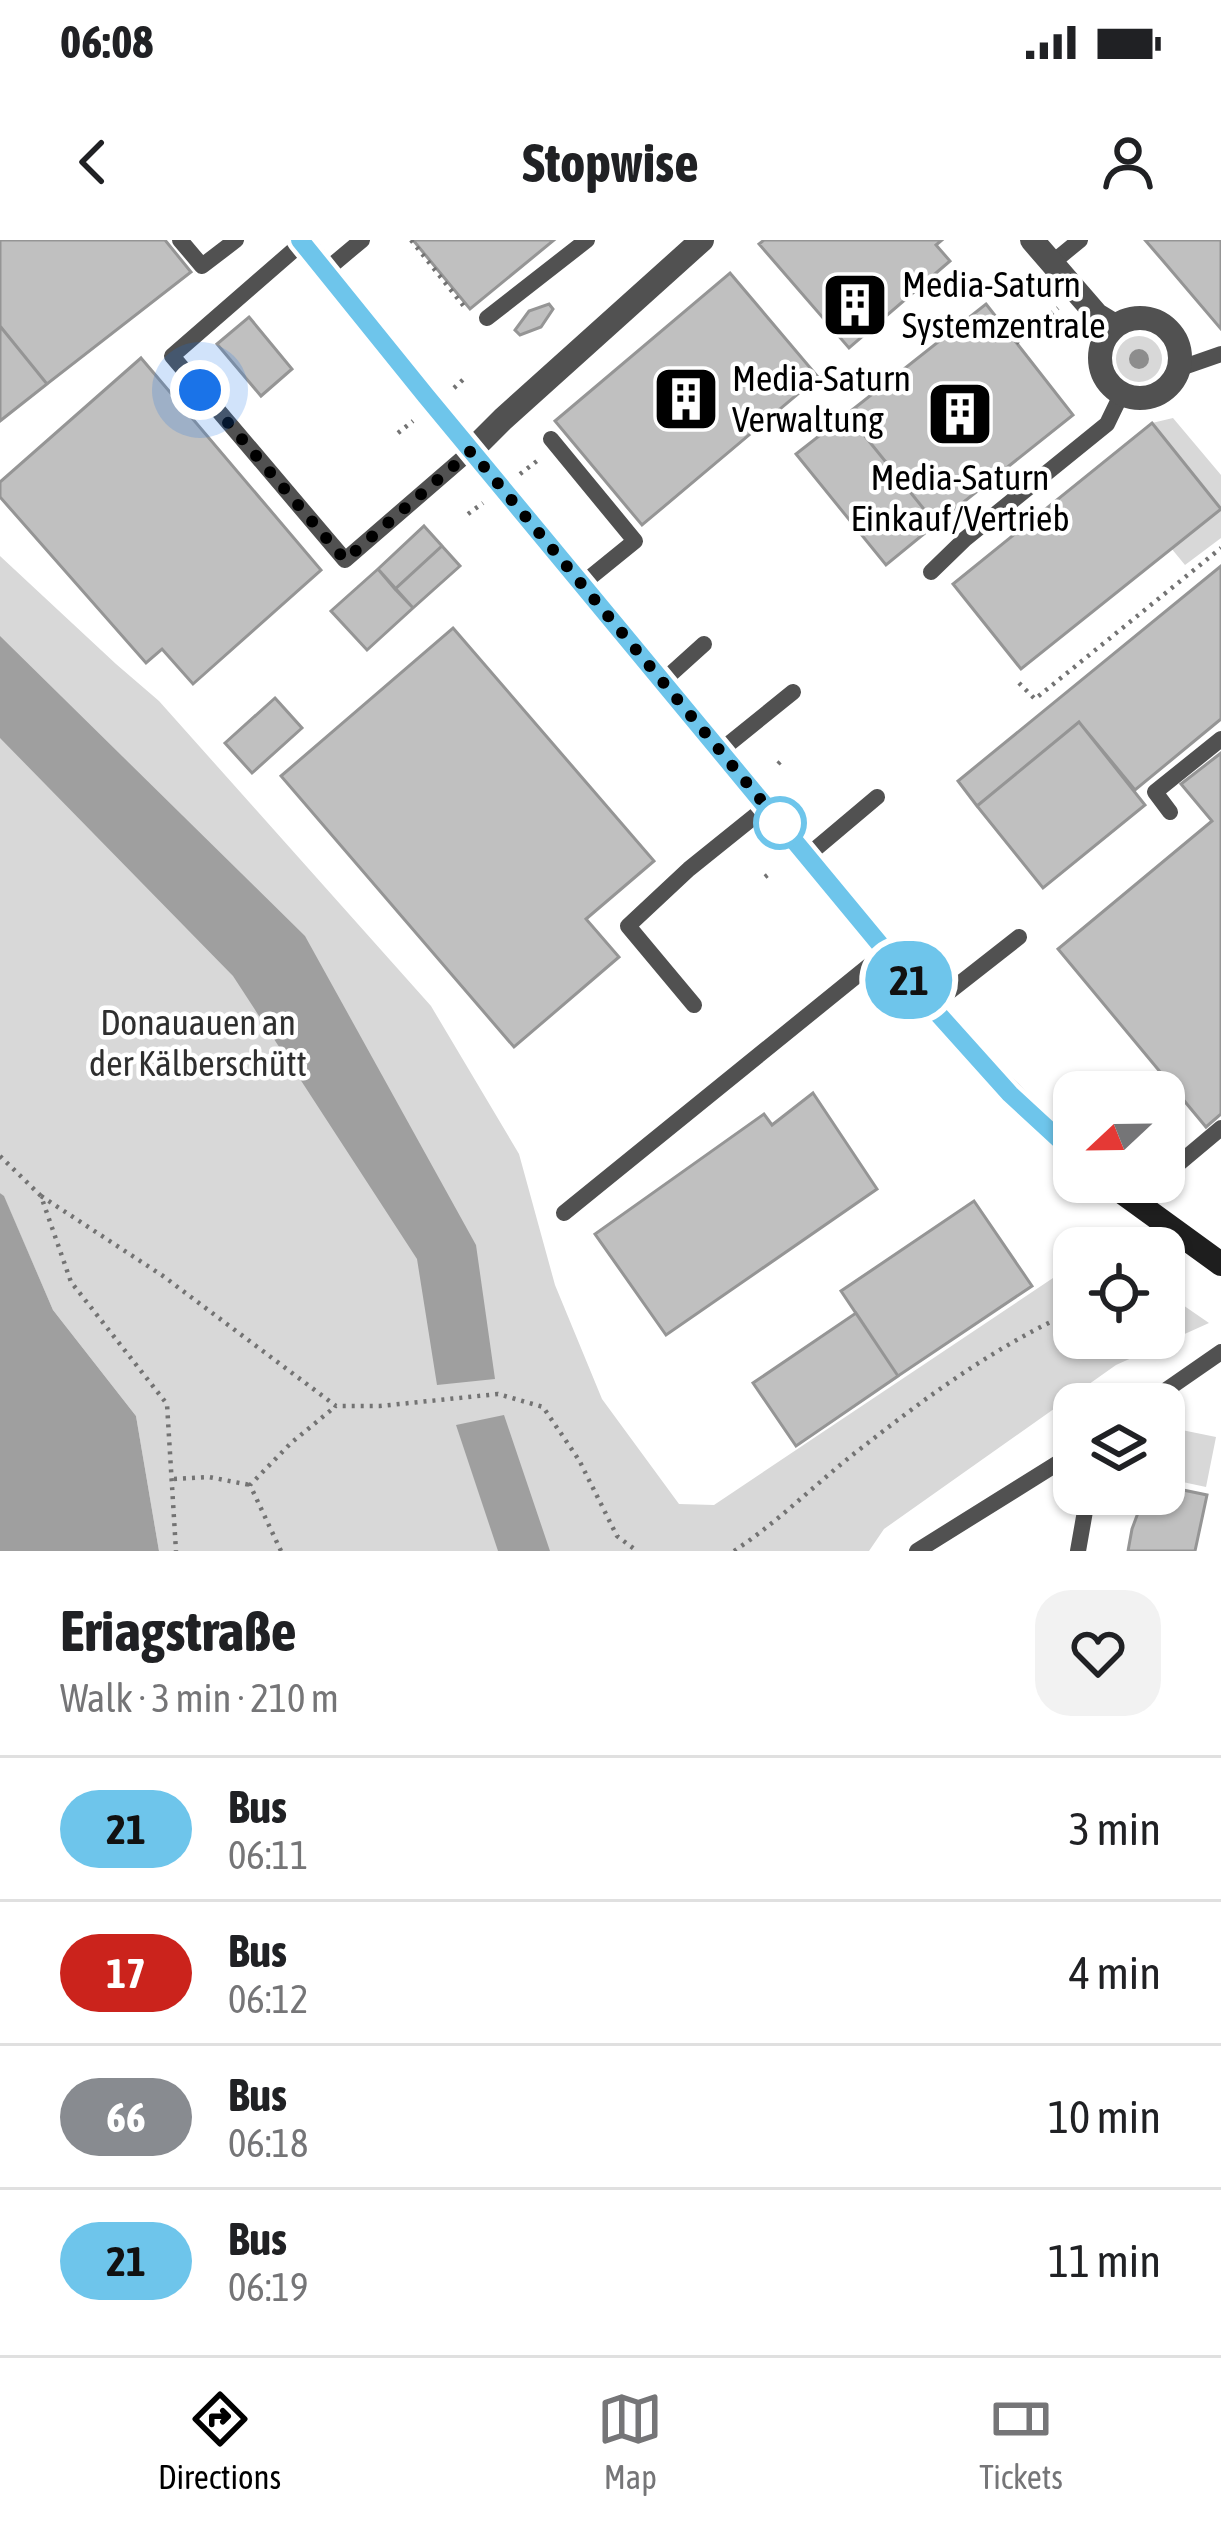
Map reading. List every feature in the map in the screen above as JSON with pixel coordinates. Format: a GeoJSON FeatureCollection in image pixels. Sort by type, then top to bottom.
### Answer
{"type":"FeatureCollection","features":[{"type":"Feature","properties":{"kind":"street"},"geometry":{"type":"LineString","coordinates":[[471,451],[702,240]]}},
{"type":"Feature","properties":{"kind":"street"},"geometry":{"type":"LineString","coordinates":[[1032,240],[1097,315],[1115,326]]}},
{"type":"Feature","properties":{"kind":"street"},"geometry":{"type":"LineString","coordinates":[[302,241],[931,1006],[1010,1094],[1053,1134]]}},
{"type":"Feature","properties":{"kind":"street"},"geometry":{"type":"LineString","coordinates":[[1138,318],[1162,325],[1178,344],[1178,369],[1156,394],[1144,398],[1122,393],[1111,386],[1100,362],[1101,348],[1115,326],[1138,318]]}},
{"type":"Feature","properties":{"kind":"street"},"geometry":{"type":"LineString","coordinates":[[1135,1204],[1221,1264]]}},
{"type":"Feature","properties":{"kind":"lane"},"geometry":{"type":"LineString","coordinates":[[180,240],[202,266],[236,240]]}},
{"type":"Feature","properties":{"kind":"lane"},"geometry":{"type":"LineString","coordinates":[[325,271],[362,240]]}},
{"type":"Feature","properties":{"kind":"lane"},"geometry":{"type":"LineString","coordinates":[[487,318],[587,240]]}},
{"type":"Feature","properties":{"kind":"lane"},"geometry":{"type":"LineString","coordinates":[[1052,263],[1080,240]]}},
{"type":"Feature","properties":{"kind":"lane"},"geometry":{"type":"LineString","coordinates":[[302,241],[172,356],[345,560],[471,451]]}},
{"type":"Feature","properties":{"kind":"lane"},"geometry":{"type":"LineString","coordinates":[[1178,369],[1221,354]]}},
{"type":"Feature","properties":{"kind":"lane"},"geometry":{"type":"LineString","coordinates":[[932,572],[965,539],[1107,424],[1122,393]]}},
{"type":"Feature","properties":{"kind":"lane"},"geometry":{"type":"LineString","coordinates":[[551,439],[635,541],[582,584]]}},
{"type":"Feature","properties":{"kind":"lane"},"geometry":{"type":"LineString","coordinates":[[663,681],[704,644]]}},
{"type":"Feature","properties":{"kind":"lane"},"geometry":{"type":"LineString","coordinates":[[720,751],[793,692]]}},
{"type":"Feature","properties":{"kind":"lane"},"geometry":{"type":"LineString","coordinates":[[1170,812],[1155,792],[1221,739]]}},
{"type":"Feature","properties":{"kind":"lane"},"geometry":{"type":"LineString","coordinates":[[807,856],[877,797]]}},
{"type":"Feature","properties":{"kind":"lane"},"geometry":{"type":"LineString","coordinates":[[694,1005],[628,926],[766,807]]}},
{"type":"Feature","properties":{"kind":"lane"},"geometry":{"type":"LineString","coordinates":[[931,1006],[1019,937]]}},
{"type":"Feature","properties":{"kind":"lane"},"geometry":{"type":"LineString","coordinates":[[564,1213],[886,952]]}},
{"type":"Feature","properties":{"kind":"lane"},"geometry":{"type":"LineString","coordinates":[[1185,1159],[1221,1128]]}},
{"type":"Feature","properties":{"kind":"lane"},"geometry":{"type":"LineString","coordinates":[[1176,1383],[1221,1352]]}},
{"type":"Feature","properties":{"kind":"lane"},"geometry":{"type":"LineString","coordinates":[[917,1551],[1053,1466]]}},
{"type":"Feature","properties":{"kind":"lane"},"geometry":{"type":"LineString","coordinates":[[1078,1551],[1084,1515]]}},
{"type":"Feature","properties":{"kind":"path"},"geometry":{"type":"LineString","coordinates":[[411,240],[471,315],[487,318]]}},
{"type":"Feature","properties":{"kind":"path"},"geometry":{"type":"LineString","coordinates":[[1016,343],[1077,292]]}},
{"type":"Feature","properties":{"kind":"path"},"geometry":{"type":"LineString","coordinates":[[1019,683],[1035,699],[1221,548]]}},
{"type":"Feature","properties":{"kind":"path"},"geometry":{"type":"LineString","coordinates":[[0,1156],[40,1196],[163,1276],[336,1406],[498,1394],[543,1407],[579,1460],[616,1536],[637,1551]]}},
{"type":"Feature","properties":{"kind":"path"},"geometry":{"type":"LineString","coordinates":[[40,1196],[71,1282],[167,1404],[176,1551]]}},
{"type":"Feature","properties":{"kind":"path"},"geometry":{"type":"LineString","coordinates":[[734,1551],[862,1447],[982,1361],[1053,1320]]}},
{"type":"Feature","properties":{"kind":"path"},"geometry":{"type":"LineString","coordinates":[[250,1485],[336,1406]]}},
{"type":"Feature","properties":{"kind":"path"},"geometry":{"type":"LineString","coordinates":[[174,1479],[209,1477],[250,1485]]}},
{"type":"Feature","properties":{"kind":"path"},"geometry":{"type":"LineString","coordinates":[[250,1485],[281,1551]]}},
{"type":"Feature","properties":{"kind":"green space"},"geometry":{"type":"Polygon","coordinates":[[[1139,336],[1155,343],[1162,359],[1155,375],[1139,382],[1123,375],[1116,359],[1123,343],[1139,336]]]}},
{"type":"Feature","properties":{"kind":"green space"},"geometry":{"type":"Polygon","coordinates":[[[1173,418],[1221,475],[1221,538],[1185,565],[1171,548],[1220,508],[1152,423],[1173,418]]]}},
{"type":"Feature","properties":{"kind":"green space","name":"Donauauen an der Kälberschütt"},"geometry":{"type":"Polygon","coordinates":[[[0,556],[159,701],[431,1006],[519,1154],[555,1285],[602,1399],[679,1504],[714,1505],[1053,1278],[1053,1359],[1129,1359],[1091,1383],[1053,1383],[1053,1410],[884,1529],[869,1551],[159,1551],[136,1416],[53,1310],[0,1193],[0,556]]]}},
{"type":"Feature","properties":{"kind":"green space","name":"Donauauen an der Kälberschütt"},"geometry":{"type":"Polygon","coordinates":[[[1185,1306],[1209,1323],[1185,1334],[1185,1306]]]}},
{"type":"Feature","properties":{"kind":"green space"},"geometry":{"type":"Polygon","coordinates":[[[1185,1431],[1216,1437],[1206,1487],[1185,1482],[1185,1431]]]}},
{"type":"Feature","properties":{"kind":"shaded area"},"geometry":{"type":"Polygon","coordinates":[[[0,636],[305,936],[476,1245],[495,1379],[437,1385],[417,1259],[233,976],[0,738],[0,636]]]}},
{"type":"Feature","properties":{"kind":"shaded area"},"geometry":{"type":"Polygon","coordinates":[[[0,1193],[53,1310],[136,1416],[159,1551],[0,1551],[0,1193]]]}},
{"type":"Feature","properties":{"kind":"shaded area"},"geometry":{"type":"Polygon","coordinates":[[[504,1415],[550,1551],[498,1551],[456,1425],[504,1415]]]}},
{"type":"Feature","properties":{"kind":"building"},"geometry":{"type":"Polygon","coordinates":[[[0,240],[165,240],[191,272],[47,384],[0,326],[0,240]]]}},
{"type":"Feature","properties":{"kind":"building"},"geometry":{"type":"Polygon","coordinates":[[[413,240],[554,240],[470,309],[413,240]]]}},
{"type":"Feature","properties":{"kind":"building","name":"Media-Saturn Systemzentrale"},"geometry":{"type":"Polygon","coordinates":[[[764,240],[942,240],[936,245],[950,261],[849,348],[759,244],[764,240]]]}},
{"type":"Feature","properties":{"kind":"building"},"geometry":{"type":"Polygon","coordinates":[[[1145,240],[1221,240],[1221,329],[1164,262],[1145,240]]]}},
{"type":"Feature","properties":{"kind":"building","name":"Media-Saturn Verwaltung"},"geometry":{"type":"Polygon","coordinates":[[[730,273],[818,377],[642,525],[555,421],[730,273]]]}},
{"type":"Feature","properties":{"kind":"building"},"geometry":{"type":"Polygon","coordinates":[[[549,304],[553,309],[541,327],[520,335],[515,330],[529,311],[549,304]]]}},
{"type":"Feature","properties":{"kind":"building","name":"Media-Saturn Einkauf/Vertrieb"},"geometry":{"type":"Polygon","coordinates":[[[986,304],[1073,415],[936,524],[847,414],[986,304]]]}},
{"type":"Feature","properties":{"kind":"building"},"geometry":{"type":"Polygon","coordinates":[[[249,317],[292,369],[261,396],[217,344],[249,317]]]}},
{"type":"Feature","properties":{"kind":"building"},"geometry":{"type":"Polygon","coordinates":[[[0,326],[47,384],[0,421],[0,326]]]}},
{"type":"Feature","properties":{"kind":"building"},"geometry":{"type":"Polygon","coordinates":[[[141,358],[321,570],[193,684],[162,649],[146,663],[0,497],[0,482],[141,358]]]}},
{"type":"Feature","properties":{"kind":"building"},"geometry":{"type":"Polygon","coordinates":[[[847,414],[936,524],[886,565],[796,454],[847,414]]]}},
{"type":"Feature","properties":{"kind":"building"},"geometry":{"type":"Polygon","coordinates":[[[1152,423],[1221,509],[1021,669],[953,584],[1152,423]]]}},
{"type":"Feature","properties":{"kind":"building"},"geometry":{"type":"Polygon","coordinates":[[[424,526],[442,546],[395,589],[378,569],[424,526]]]}},
{"type":"Feature","properties":{"kind":"building"},"geometry":{"type":"Polygon","coordinates":[[[442,546],[460,566],[413,608],[395,589],[442,546]]]}},
{"type":"Feature","properties":{"kind":"building"},"geometry":{"type":"Polygon","coordinates":[[[1221,566],[1221,719],[1135,790],[1079,722],[977,806],[958,781],[1221,566]]]}},
{"type":"Feature","properties":{"kind":"building"},"geometry":{"type":"Polygon","coordinates":[[[378,569],[413,608],[367,650],[331,611],[378,569]]]}},
{"type":"Feature","properties":{"kind":"building"},"geometry":{"type":"Polygon","coordinates":[[[453,628],[654,861],[586,919],[619,957],[514,1047],[281,776],[453,628]]]}},
{"type":"Feature","properties":{"kind":"building"},"geometry":{"type":"Polygon","coordinates":[[[275,698],[302,728],[252,773],[225,743],[275,698]]]}},
{"type":"Feature","properties":{"kind":"building"},"geometry":{"type":"Polygon","coordinates":[[[1079,722],[1145,805],[1043,888],[977,806],[1079,722]]]}},
{"type":"Feature","properties":{"kind":"building"},"geometry":{"type":"Polygon","coordinates":[[[1221,753],[1221,1114],[1206,1127],[1185,1102],[1185,1071],[1159,1071],[1058,949],[1212,821],[1181,784],[1221,753]]]}},
{"type":"Feature","properties":{"kind":"building"},"geometry":{"type":"Polygon","coordinates":[[[813,1093],[877,1189],[666,1335],[595,1234],[764,1114],[772,1125],[813,1093]]]}},
{"type":"Feature","properties":{"kind":"building"},"geometry":{"type":"Polygon","coordinates":[[[974,1201],[1032,1286],[898,1376],[841,1291],[974,1201]]]}},
{"type":"Feature","properties":{"kind":"building"},"geometry":{"type":"Polygon","coordinates":[[[856,1313],[898,1376],[796,1446],[753,1383],[856,1313]]]}},
{"type":"Feature","properties":{"kind":"building"},"geometry":{"type":"Polygon","coordinates":[[[1185,1490],[1207,1495],[1195,1551],[1128,1551],[1137,1515],[1185,1515],[1185,1490]]]}},
{"type":"Feature","properties":{"kind":"bus line","name":"21"},"geometry":{"type":"LineString","coordinates":[[300,240],[931,1006],[1053,1135]]}},
{"type":"Feature","properties":{"kind":"place","name":"Media-Saturn Systemzentrale"},"geometry":{"type":"Point","coordinates":[855,305]}},
{"type":"Feature","properties":{"kind":"place","name":"Media-Saturn Verwaltung"},"geometry":{"type":"Point","coordinates":[686,399]}},
{"type":"Feature","properties":{"kind":"place","name":"Media-Saturn Einkauf/Vertrieb"},"geometry":{"type":"Point","coordinates":[960,414]}},
{"type":"Feature","properties":{"kind":"route"},"geometry":{"type":"LineString","coordinates":[[200,390],[345,560],[471,451],[780,823]]}}]}
